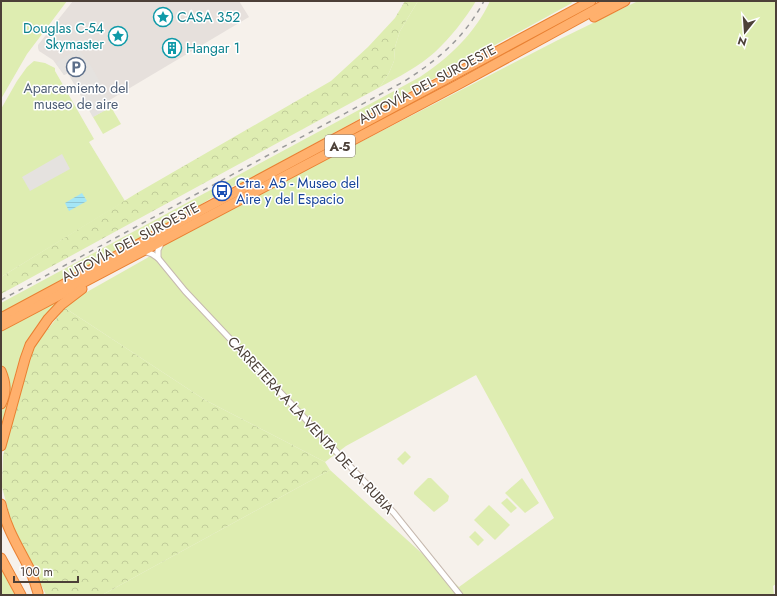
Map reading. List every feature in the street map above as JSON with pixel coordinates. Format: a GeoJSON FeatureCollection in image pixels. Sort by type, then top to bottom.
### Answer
{"type":"FeatureCollection","features":[{"type":"Feature","properties":{"kind":"highway"},"geometry":{"type":"LineString","coordinates":[[563,15],[583,1]]}},
{"type":"Feature","properties":{"kind":"highway","name":"AUTOVÍA DEL SUROESTE"},"geometry":{"type":"LineString","coordinates":[[1,318],[591,1]]}},
{"type":"Feature","properties":{"kind":"highway","name":"AUTOVÍA DEL SUROESTE"},"geometry":{"type":"LineString","coordinates":[[1,326],[455,86],[611,1]]}},
{"type":"Feature","properties":{"kind":"highway"},"geometry":{"type":"LineString","coordinates":[[455,86],[473,79],[625,1]]}},
{"type":"Feature","properties":{"kind":"highway"},"geometry":{"type":"LineString","coordinates":[[1,446],[25,359],[30,345],[38,332],[60,305],[78,292],[125,265],[130,258]]}},
{"type":"Feature","properties":{"kind":"highway"},"geometry":{"type":"LineString","coordinates":[[1,371],[6,385],[6,392],[1,404]]}},
{"type":"Feature","properties":{"kind":"highway"},"geometry":{"type":"LineString","coordinates":[[1,504],[12,535],[31,572],[39,594]]}},
{"type":"Feature","properties":{"kind":"highway"},"geometry":{"type":"LineString","coordinates":[[1,525],[39,594]]}},
{"type":"Feature","properties":{"kind":"highway"},"geometry":{"type":"LineString","coordinates":[[1,558],[21,595]]}},
{"type":"Feature","properties":{"kind":"street"},"geometry":{"type":"LineString","coordinates":[[158,258],[158,250],[163,240]]}},
{"type":"Feature","properties":{"kind":"street","name":"CARRETERA A LA VENTA DE LA RUBIA"},"geometry":{"type":"LineString","coordinates":[[144,251],[158,258],[190,297],[394,513],[460,595]]}},
{"type":"Feature","properties":{"kind":"shaded area"},"geometry":{"type":"Polygon","coordinates":[[[73,1],[239,1],[249,17],[108,101],[111,107],[93,117],[68,73],[64,75],[53,60],[39,51],[38,48],[38,45],[73,1]]]}},
{"type":"Feature","properties":{"kind":"shaded area"},"geometry":{"type":"Polygon","coordinates":[[[78,48],[91,66],[110,100],[107,102],[111,107],[93,117],[68,73],[64,75],[56,63],[78,48]]]}},
{"type":"Feature","properties":{"kind":"shaded area"},"geometry":{"type":"Polygon","coordinates":[[[62,154],[70,169],[30,191],[22,177],[62,154]]]}},
{"type":"Feature","properties":{"kind":"green space"},"geometry":{"type":"Polygon","coordinates":[[[1,1],[67,1],[27,54],[1,99],[1,1]]]}},
{"type":"Feature","properties":{"kind":"green space"},"geometry":{"type":"Polygon","coordinates":[[[405,1],[418,1],[400,31],[395,47],[394,61],[389,73],[380,87],[1,294],[1,277],[137,193],[331,81],[368,47],[395,18],[405,1]]]}},
{"type":"Feature","properties":{"kind":"green space"},"geometry":{"type":"Polygon","coordinates":[[[418,1],[476,1],[457,28],[435,52],[416,66],[380,87],[389,73],[394,61],[395,47],[400,31],[418,1]]]}},
{"type":"Feature","properties":{"kind":"green space"},"geometry":{"type":"Polygon","coordinates":[[[490,1],[571,1],[572,3],[244,182],[232,186],[199,206],[1,314],[1,303],[431,70],[461,44],[477,23],[490,1]]]}},
{"type":"Feature","properties":{"kind":"green space"},"geometry":{"type":"Polygon","coordinates":[[[638,1],[776,1],[776,584],[773,586],[774,595],[102,595],[330,470],[459,587],[554,518],[476,375],[346,446],[325,462],[205,400],[65,308],[78,297],[147,258],[171,240],[558,40],[638,1]]]}},
{"type":"Feature","properties":{"kind":"green space"},"geometry":{"type":"Polygon","coordinates":[[[34,61],[45,63],[55,68],[55,71],[94,139],[89,142],[125,201],[1,277],[1,109],[17,81],[27,67],[34,61]]]}},
{"type":"Feature","properties":{"kind":"green space"},"geometry":{"type":"Polygon","coordinates":[[[111,107],[121,124],[103,134],[93,117],[111,107]]]}},
{"type":"Feature","properties":{"kind":"green space"},"geometry":{"type":"Polygon","coordinates":[[[56,301],[55,305],[38,324],[26,348],[16,372],[1,431],[1,414],[10,385],[8,375],[1,365],[1,331],[56,301]]]}},
{"type":"Feature","properties":{"kind":"green space"},"geometry":{"type":"Polygon","coordinates":[[[65,308],[205,400],[325,462],[330,470],[102,595],[46,595],[11,521],[2,487],[3,456],[22,380],[34,346],[65,308]]]}},
{"type":"Feature","properties":{"kind":"green space"},"geometry":{"type":"Polygon","coordinates":[[[405,451],[411,457],[403,465],[397,459],[405,451]]]}},
{"type":"Feature","properties":{"kind":"green space"},"geometry":{"type":"Polygon","coordinates":[[[428,478],[431,478],[449,496],[448,501],[434,512],[414,494],[414,492],[428,478]]]}},
{"type":"Feature","properties":{"kind":"green space"},"geometry":{"type":"Polygon","coordinates":[[[522,478],[539,503],[525,513],[505,493],[522,478]]]}},
{"type":"Feature","properties":{"kind":"green space"},"geometry":{"type":"Polygon","coordinates":[[[507,498],[517,508],[511,513],[501,503],[507,498]]]}},
{"type":"Feature","properties":{"kind":"green space"},"geometry":{"type":"Polygon","coordinates":[[[489,505],[510,525],[495,540],[474,520],[489,505]]]}},
{"type":"Feature","properties":{"kind":"green space"},"geometry":{"type":"Polygon","coordinates":[[[475,531],[484,540],[478,546],[469,537],[475,531]]]}},
{"type":"Feature","properties":{"kind":"green space"},"geometry":{"type":"Polygon","coordinates":[[[1,569],[15,595],[1,595],[1,569]]]}},
{"type":"Feature","properties":{"kind":"water"},"geometry":{"type":"Polygon","coordinates":[[[82,193],[87,201],[69,211],[65,203],[82,193]]]}},
{"type":"Feature","properties":{"kind":"railway"},"geometry":{"type":"LineString","coordinates":[[1,300],[416,74],[439,56],[459,37],[484,1]]}},
{"type":"Feature","properties":{"kind":"place","name":"CASA 352"},"geometry":{"type":"Point","coordinates":[163,17]}},
{"type":"Feature","properties":{"kind":"place","name":"Douglas C-54 Skymaster"},"geometry":{"type":"Point","coordinates":[118,36]}},
{"type":"Feature","properties":{"kind":"place","name":"Hangar 1"},"geometry":{"type":"Point","coordinates":[172,48]}},
{"type":"Feature","properties":{"kind":"place","name":"Aparcemiento del museo de aire"},"geometry":{"type":"Point","coordinates":[76,67]}},
{"type":"Feature","properties":{"kind":"place","name":"Ctra. A5 - Museo del Aire y del Espacio"},"geometry":{"type":"Point","coordinates":[222,191]}}]}
